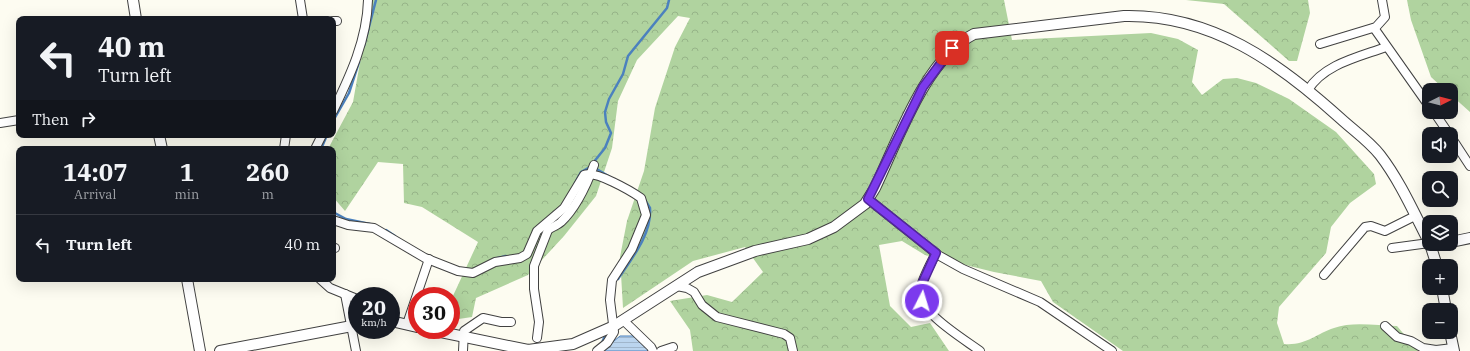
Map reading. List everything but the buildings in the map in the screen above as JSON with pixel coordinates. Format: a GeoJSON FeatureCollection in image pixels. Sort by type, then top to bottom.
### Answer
{"type":"FeatureCollection","features":[{"type":"Feature","properties":{"kind":"street"},"geometry":{"type":"LineString","coordinates":[[133,0],[136,16]]}},
{"type":"Feature","properties":{"kind":"street"},"geometry":{"type":"LineString","coordinates":[[300,0],[303,16]]}},
{"type":"Feature","properties":{"kind":"street"},"geometry":{"type":"LineString","coordinates":[[336,104],[364,36],[368,0]]}},
{"type":"Feature","properties":{"kind":"street"},"geometry":{"type":"LineString","coordinates":[[1320,44],[1374,28],[1385,17],[1382,0]]}},
{"type":"Feature","properties":{"kind":"street"},"geometry":{"type":"LineString","coordinates":[[462,338],[528,350],[573,344],[614,326],[698,272],[755,251],[815,236],[843,221],[868,199],[923,87],[952,48],[961,40],[974,34],[1124,16],[1144,16],[1178,20],[1198,25],[1238,43],[1282,70],[1308,90],[1379,154],[1422,228]]}},
{"type":"Feature","properties":{"kind":"street"},"geometry":{"type":"LineString","coordinates":[[1374,28],[1422,96]]}},
{"type":"Feature","properties":{"kind":"street"},"geometry":{"type":"LineString","coordinates":[[1308,90],[1316,79],[1334,67],[1386,47]]}},
{"type":"Feature","properties":{"kind":"street"},"geometry":{"type":"LineString","coordinates":[[0,123],[16,120]]}},
{"type":"Feature","properties":{"kind":"street"},"geometry":{"type":"LineString","coordinates":[[1458,148],[1470,166]]}},
{"type":"Feature","properties":{"kind":"street"},"geometry":{"type":"LineString","coordinates":[[336,221],[348,225],[374,228],[406,248],[429,259],[458,271],[473,272],[495,262],[520,258],[527,254],[537,231],[564,208],[582,177],[593,169]]}},
{"type":"Feature","properties":{"kind":"street"},"geometry":{"type":"LineString","coordinates":[[593,169],[635,194],[640,198],[645,209],[645,221],[632,249],[612,280],[610,292],[610,316],[614,326],[614,332],[607,343],[597,351]]}},
{"type":"Feature","properties":{"kind":"street"},"geometry":{"type":"LineString","coordinates":[[538,338],[539,322],[534,289],[535,262],[542,250],[548,230],[560,223],[572,209],[590,178],[593,169]]}},
{"type":"Feature","properties":{"kind":"street"},"geometry":{"type":"LineString","coordinates":[[868,199],[936,253],[963,268],[1040,302],[1112,351]]}},
{"type":"Feature","properties":{"kind":"street"},"geometry":{"type":"LineString","coordinates":[[1324,275],[1365,226],[1371,226],[1385,231],[1415,216]]}},
{"type":"Feature","properties":{"kind":"street"},"geometry":{"type":"LineString","coordinates":[[1458,241],[1470,238]]}},
{"type":"Feature","properties":{"kind":"street"},"geometry":{"type":"LineString","coordinates":[[1392,248],[1422,245]]}},
{"type":"Feature","properties":{"kind":"street"},"geometry":{"type":"LineString","coordinates":[[936,253],[921,286],[922,301],[933,315],[980,351]]}},
{"type":"Feature","properties":{"kind":"street"},"geometry":{"type":"LineString","coordinates":[[422,287],[429,259]]}},
{"type":"Feature","properties":{"kind":"street"},"geometry":{"type":"LineString","coordinates":[[188,282],[200,351]]}},
{"type":"Feature","properties":{"kind":"street"},"geometry":{"type":"LineString","coordinates":[[323,282],[330,288],[348,295]]}},
{"type":"Feature","properties":{"kind":"street"},"geometry":{"type":"LineString","coordinates":[[677,286],[694,292],[702,305],[717,317],[784,334],[790,338],[793,351]]}},
{"type":"Feature","properties":{"kind":"street"},"geometry":{"type":"LineString","coordinates":[[345,294],[348,304]]}},
{"type":"Feature","properties":{"kind":"street"},"geometry":{"type":"LineString","coordinates":[[463,351],[462,338],[464,331],[483,318],[501,322],[512,322]]}},
{"type":"Feature","properties":{"kind":"street"},"geometry":{"type":"LineString","coordinates":[[623,320],[651,347],[653,351]]}},
{"type":"Feature","properties":{"kind":"street"},"geometry":{"type":"LineString","coordinates":[[220,351],[348,326]]}},
{"type":"Feature","properties":{"kind":"street"},"geometry":{"type":"LineString","coordinates":[[1385,326],[1397,337],[1411,341],[1423,348],[1454,350],[1452,339]]}},
{"type":"Feature","properties":{"kind":"street"},"geometry":{"type":"LineString","coordinates":[[355,339],[356,351]]}},
{"type":"Feature","properties":{"kind":"street"},"geometry":{"type":"LineString","coordinates":[[661,351],[673,348]]}},
{"type":"Feature","properties":{"kind":"green space"},"geometry":{"type":"Polygon","coordinates":[[[371,0],[1004,0],[1012,40],[1151,33],[1178,39],[1198,50],[1192,82],[1202,95],[1223,79],[1237,78],[1256,83],[1289,99],[1336,132],[1374,174],[1376,184],[1350,203],[1331,227],[1326,253],[1279,307],[1277,323],[1284,344],[1298,343],[1341,326],[1357,324],[1397,326],[1418,351],[1123,351],[1053,302],[1041,281],[994,272],[925,255],[902,241],[879,245],[890,306],[911,327],[930,323],[949,351],[693,351],[690,330],[670,301],[707,295],[732,302],[763,272],[745,247],[693,261],[623,308],[620,257],[627,221],[644,171],[655,108],[675,47],[690,18],[678,16],[637,60],[618,101],[612,148],[596,196],[564,236],[528,275],[476,298],[472,317],[460,319],[460,287],[457,287],[478,242],[422,207],[404,203],[403,164],[378,162],[345,211],[336,200],[336,146],[330,146],[334,138],[336,138],[336,134],[353,102],[371,0]]]}},
{"type":"Feature","properties":{"kind":"green space"},"geometry":{"type":"Polygon","coordinates":[[[1186,0],[1308,0],[1310,13],[1297,61],[1289,61],[1224,4],[1186,0]]]}},
{"type":"Feature","properties":{"kind":"green space"},"geometry":{"type":"Polygon","coordinates":[[[1407,0],[1470,0],[1470,112],[1458,101],[1458,83],[1437,83],[1431,77],[1411,20],[1407,0]]]}},
{"type":"Feature","properties":{"kind":"water"},"geometry":{"type":"Polygon","coordinates":[[[620,336],[635,336],[650,351],[602,351],[620,336]]]}},
{"type":"Feature","properties":{"kind":"waterway"},"geometry":{"type":"LineString","coordinates":[[364,46],[376,0]]}},
{"type":"Feature","properties":{"kind":"waterway"},"geometry":{"type":"LineString","coordinates":[[593,163],[605,148],[611,133],[606,122],[605,112],[609,99],[623,74],[628,56],[667,8],[669,0]]}},
{"type":"Feature","properties":{"kind":"waterway"},"geometry":{"type":"LineString","coordinates":[[336,116],[349,93],[359,62]]}},
{"type":"Feature","properties":{"kind":"waterway"},"geometry":{"type":"LineString","coordinates":[[322,146],[326,138]]}},
{"type":"Feature","properties":{"kind":"waterway"},"geometry":{"type":"LineString","coordinates":[[575,183],[581,172],[590,167]]}},
{"type":"Feature","properties":{"kind":"waterway"},"geometry":{"type":"LineString","coordinates":[[595,168],[610,177]]}},
{"type":"Feature","properties":{"kind":"waterway"},"geometry":{"type":"LineString","coordinates":[[618,279],[635,254],[648,227],[650,208],[645,200]]}},
{"type":"Feature","properties":{"kind":"waterway"},"geometry":{"type":"LineString","coordinates":[[336,214],[346,219],[370,224]]}},
{"type":"Feature","properties":{"kind":"waterway"},"geometry":{"type":"LineString","coordinates":[[386,230],[395,236]]}},
{"type":"Feature","properties":{"kind":"waterway"},"geometry":{"type":"LineString","coordinates":[[494,259],[506,256]]}},
{"type":"Feature","properties":{"kind":"waterway"},"geometry":{"type":"LineString","coordinates":[[602,343],[606,333]]}},
{"type":"Feature","properties":{"kind":"route"},"geometry":{"type":"LineString","coordinates":[[922,301],[920,297],[921,286],[936,253],[868,199],[875,188],[923,87],[935,68],[952,48]]}}]}
